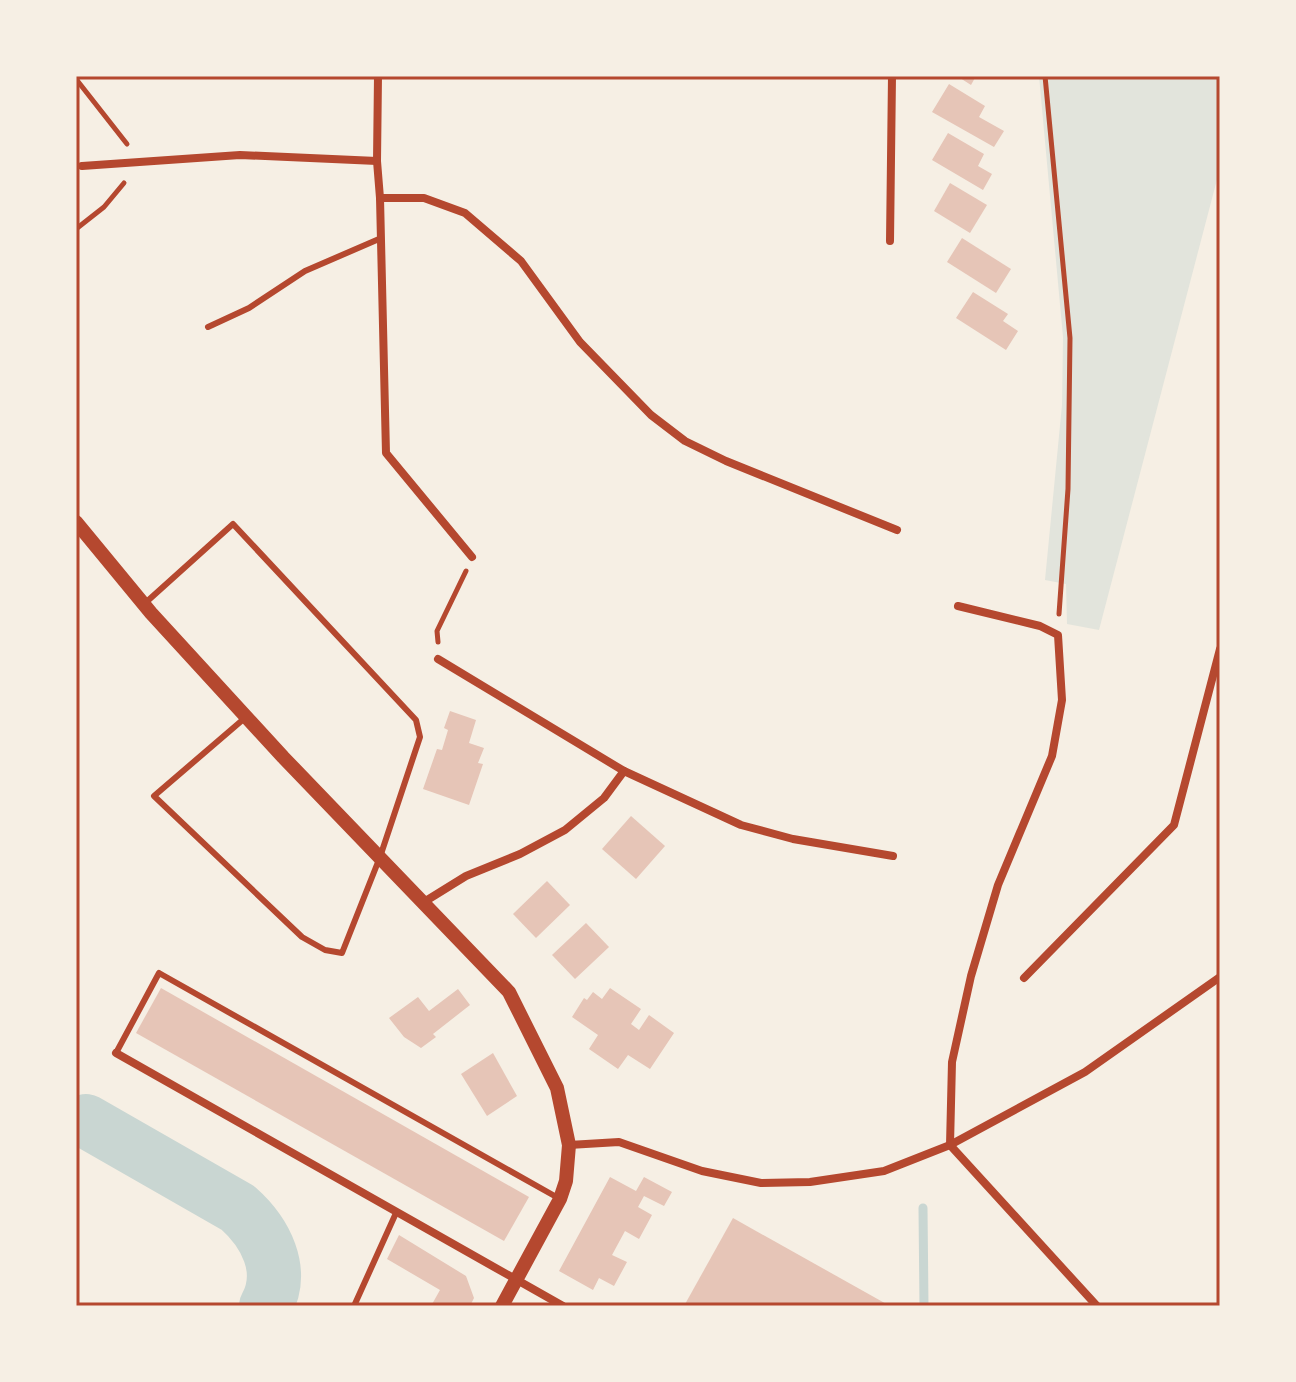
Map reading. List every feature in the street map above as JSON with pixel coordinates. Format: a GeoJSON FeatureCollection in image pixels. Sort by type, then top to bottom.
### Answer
{"type":"FeatureCollection","features":[{"type":"Feature","properties":{"kind":"street"},"geometry":{"type":"LineString","coordinates":[[378,76],[377,161],[386,453],[472,557]]}},
{"type":"Feature","properties":{"kind":"street"},"geometry":{"type":"LineString","coordinates":[[890,241],[892,76]]}},
{"type":"Feature","properties":{"kind":"street"},"geometry":{"type":"LineString","coordinates":[[82,166],[240,155],[377,161]]}},
{"type":"Feature","properties":{"kind":"street"},"geometry":{"type":"LineString","coordinates":[[380,198],[424,198],[465,213],[521,261],[580,342],[651,415],[685,441],[726,461],[897,530]]}},
{"type":"Feature","properties":{"kind":"street"},"geometry":{"type":"LineString","coordinates":[[76,522],[143,605],[246,717],[509,992],[557,1088],[569,1145],[566,1181],[560,1199],[502,1306]]}},
{"type":"Feature","properties":{"kind":"street"},"geometry":{"type":"LineString","coordinates":[[958,606],[1040,626],[1058,635],[1062,700],[1052,756],[998,885],[971,976],[952,1062],[950,1145],[1097,1306]]}},
{"type":"Feature","properties":{"kind":"street"},"geometry":{"type":"LineString","coordinates":[[1024,978],[1174,825],[1220,649]]}},
{"type":"Feature","properties":{"kind":"street"},"geometry":{"type":"LineString","coordinates":[[438,659],[624,771],[741,825],[793,839],[893,856]]}},
{"type":"Feature","properties":{"kind":"street"},"geometry":{"type":"LineString","coordinates":[[424,902],[466,876],[520,854],[565,830],[604,798],[624,771]]}},
{"type":"Feature","properties":{"kind":"street"},"geometry":{"type":"LineString","coordinates":[[569,1145],[619,1142],[702,1171],[761,1183],[810,1182],[884,1171],[950,1145],[1085,1072],[1220,977]]}},
{"type":"Feature","properties":{"kind":"street"},"geometry":{"type":"LineString","coordinates":[[116,1053],[563,1306]]}},
{"type":"Feature","properties":{"kind":"lane"},"geometry":{"type":"LineString","coordinates":[[208,327],[249,308],[305,271],[379,239]]}},
{"type":"Feature","properties":{"kind":"lane"},"geometry":{"type":"LineString","coordinates":[[143,605],[233,524],[416,720],[420,737],[380,857],[342,953],[325,950],[302,937],[154,796],[246,717]]}},
{"type":"Feature","properties":{"kind":"lane"},"geometry":{"type":"LineString","coordinates":[[116,1053],[159,973],[560,1199]]}},
{"type":"Feature","properties":{"kind":"lane"},"geometry":{"type":"LineString","coordinates":[[354,1306],[396,1213]]}},
{"type":"Feature","properties":{"kind":"path"},"geometry":{"type":"LineString","coordinates":[[1045,76],[1070,338],[1068,489],[1058,635]]}},
{"type":"Feature","properties":{"kind":"path"},"geometry":{"type":"LineString","coordinates":[[438,659],[437,631],[472,557]]}},
{"type":"Feature","properties":{"kind":"shaded area"},"geometry":{"type":"Polygon","coordinates":[[[1039,76],[1220,76],[1220,168],[1099,630],[1067,624],[1066,584],[1045,580],[1062,405],[1063,337],[1039,76]]]}},
{"type":"Feature","properties":{"kind":"building"},"geometry":{"type":"Polygon","coordinates":[[[957,76],[976,76],[971,85],[957,76]]]}},
{"type":"Feature","properties":{"kind":"building"},"geometry":{"type":"Polygon","coordinates":[[[949,84],[985,106],[979,117],[1004,131],[994,147],[932,112],[949,84]]]}},
{"type":"Feature","properties":{"kind":"building"},"geometry":{"type":"Polygon","coordinates":[[[948,133],[984,154],[978,166],[992,174],[983,190],[932,160],[948,133]]]}},
{"type":"Feature","properties":{"kind":"building"},"geometry":{"type":"Polygon","coordinates":[[[950,183],[987,205],[970,233],[934,211],[950,183]]]}},
{"type":"Feature","properties":{"kind":"building"},"geometry":{"type":"Polygon","coordinates":[[[962,238],[1011,269],[996,293],[947,262],[962,238]]]}},
{"type":"Feature","properties":{"kind":"building"},"geometry":{"type":"Polygon","coordinates":[[[973,292],[1008,314],[1003,321],[1018,331],[1006,350],[956,318],[973,292]]]}},
{"type":"Feature","properties":{"kind":"building"},"geometry":{"type":"Polygon","coordinates":[[[450,711],[476,720],[469,743],[484,748],[478,763],[483,764],[469,805],[423,789],[437,749],[442,750],[448,730],[444,728],[450,711]]]}},
{"type":"Feature","properties":{"kind":"building"},"geometry":{"type":"Polygon","coordinates":[[[631,816],[665,846],[636,879],[602,849],[631,816]]]}},
{"type":"Feature","properties":{"kind":"building"},"geometry":{"type":"Polygon","coordinates":[[[547,881],[570,905],[536,938],[513,914],[547,881]]]}},
{"type":"Feature","properties":{"kind":"building"},"geometry":{"type":"Polygon","coordinates":[[[586,923],[609,947],[575,979],[552,955],[586,923]]]}},
{"type":"Feature","properties":{"kind":"building"},"geometry":{"type":"Polygon","coordinates":[[[161,988],[529,1197],[504,1241],[136,1033],[161,988]]]}},
{"type":"Feature","properties":{"kind":"building"},"geometry":{"type":"Polygon","coordinates":[[[610,988],[641,1009],[631,1024],[639,1030],[649,1015],[674,1033],[650,1069],[628,1055],[618,1069],[589,1049],[598,1035],[572,1017],[584,998],[587,1000],[593,992],[602,999],[610,988]]]}},
{"type":"Feature","properties":{"kind":"building"},"geometry":{"type":"Polygon","coordinates":[[[458,989],[470,1005],[433,1034],[436,1037],[421,1048],[404,1037],[389,1018],[418,997],[429,1011],[458,989]]]}},
{"type":"Feature","properties":{"kind":"building"},"geometry":{"type":"Polygon","coordinates":[[[493,1053],[517,1096],[487,1116],[461,1074],[493,1053]]]}},
{"type":"Feature","properties":{"kind":"building"},"geometry":{"type":"Polygon","coordinates":[[[610,1177],[636,1191],[644,1177],[672,1192],[664,1206],[644,1196],[638,1207],[652,1215],[639,1239],[625,1231],[612,1255],[627,1262],[614,1286],[599,1278],[593,1290],[559,1271],[610,1177]]]}},
{"type":"Feature","properties":{"kind":"building"},"geometry":{"type":"Polygon","coordinates":[[[733,1218],[890,1306],[684,1306],[733,1218]]]}},
{"type":"Feature","properties":{"kind":"building"},"geometry":{"type":"Polygon","coordinates":[[[399,1235],[466,1276],[474,1298],[470,1306],[431,1306],[440,1290],[387,1259],[399,1235]]]}},
{"type":"Feature","properties":{"kind":"waterway"},"geometry":{"type":"LineString","coordinates":[[86,1121],[238,1208],[248,1218],[264,1240],[273,1266],[272,1292],[266,1306]]}},
{"type":"Feature","properties":{"kind":"waterway"},"geometry":{"type":"LineString","coordinates":[[923,1208],[924,1306]]}}]}
